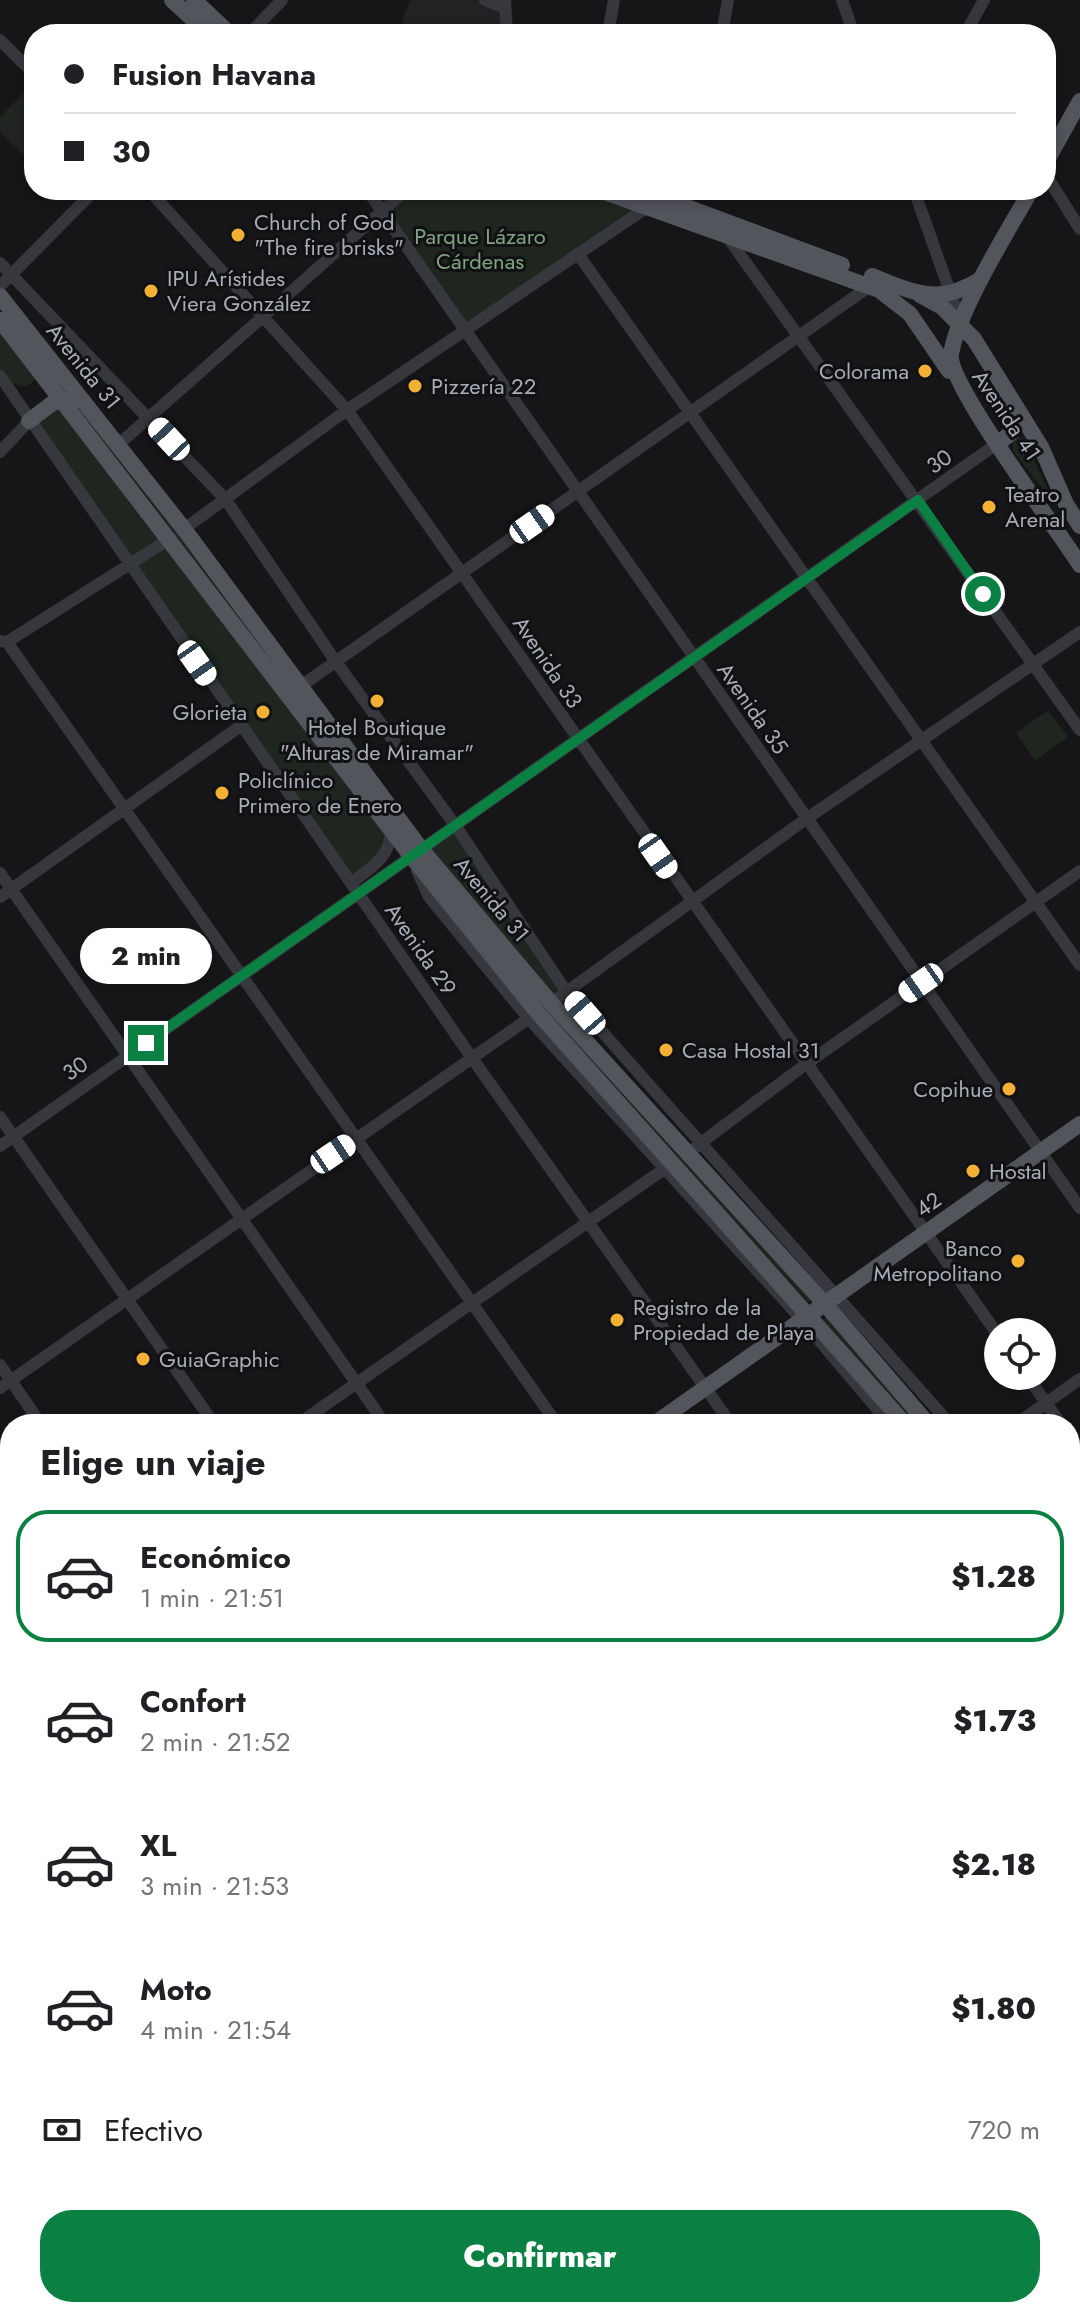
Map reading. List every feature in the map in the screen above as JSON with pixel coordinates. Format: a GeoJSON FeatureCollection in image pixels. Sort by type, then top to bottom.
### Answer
{"type":"FeatureCollection","features":[{"type":"Feature","properties":{"kind":"main road"},"geometry":{"type":"LineString","coordinates":[[172,0],[198,24]]}},
{"type":"Feature","properties":{"kind":"main road"},"geometry":{"type":"LineString","coordinates":[[194,0],[219,24]]}},
{"type":"Feature","properties":{"kind":"main road"},"geometry":{"type":"LineString","coordinates":[[1056,144],[1080,101]]}},
{"type":"Feature","properties":{"kind":"main road"},"geometry":{"type":"LineString","coordinates":[[625,200],[870,286],[900,303],[954,375]]}},
{"type":"Feature","properties":{"kind":"main road"},"geometry":{"type":"LineString","coordinates":[[676,200],[713,217],[908,289],[950,295],[980,285],[974,339]]}},
{"type":"Feature","properties":{"kind":"main road","name":"Avenida 41"},"geometry":{"type":"LineString","coordinates":[[1026,200],[980,285],[950,356],[954,375],[1080,565]]}},
{"type":"Feature","properties":{"kind":"main road","name":"Avenida 41"},"geometry":{"type":"LineString","coordinates":[[908,289],[942,307],[974,339],[1041,447],[1066,504],[1080,526]]}},
{"type":"Feature","properties":{"kind":"main road","name":"Avenida 31"},"geometry":{"type":"LineString","coordinates":[[0,296],[82,411],[301,686],[416,852],[539,1011],[681,1157],[831,1300],[920,1414]]}},
{"type":"Feature","properties":{"kind":"main road","name":"Avenida 31"},"geometry":{"type":"LineString","coordinates":[[0,320],[63,399],[82,411],[119,444],[177,534],[391,830],[416,852]]}},
{"type":"Feature","properties":{"kind":"main road"},"geometry":{"type":"LineString","coordinates":[[954,375],[956,356],[966,349],[986,360]]}},
{"type":"Feature","properties":{"kind":"main road"},"geometry":{"type":"LineString","coordinates":[[29,421],[41,393],[43,374]]}},
{"type":"Feature","properties":{"kind":"main road"},"geometry":{"type":"LineString","coordinates":[[29,421],[63,399]]}},
{"type":"Feature","properties":{"kind":"main road"},"geometry":{"type":"LineString","coordinates":[[998,443],[1011,435],[1018,423],[1010,399]]}},
{"type":"Feature","properties":{"kind":"main road"},"geometry":{"type":"LineString","coordinates":[[29,421],[43,421],[61,413],[82,411]]}},
{"type":"Feature","properties":{"kind":"main road","name":"42"},"geometry":{"type":"LineString","coordinates":[[668,1414],[1080,1124]]}},
{"type":"Feature","properties":{"kind":"main road","name":"Avenida 31"},"geometry":{"type":"LineString","coordinates":[[681,1157],[806,1318],[896,1414]]}},
{"type":"Feature","properties":{"kind":"street"},"geometry":{"type":"LineString","coordinates":[[259,24],[282,0]]}},
{"type":"Feature","properties":{"kind":"street"},"geometry":{"type":"LineString","coordinates":[[485,0],[505,4],[506,24]]}},
{"type":"Feature","properties":{"kind":"street"},"geometry":{"type":"LineString","coordinates":[[610,24],[614,0]]}},
{"type":"Feature","properties":{"kind":"street"},"geometry":{"type":"LineString","coordinates":[[724,24],[728,0]]}},
{"type":"Feature","properties":{"kind":"street"},"geometry":{"type":"LineString","coordinates":[[842,0],[850,24]]}},
{"type":"Feature","properties":{"kind":"street"},"geometry":{"type":"LineString","coordinates":[[971,24],[984,0]]}},
{"type":"Feature","properties":{"kind":"street"},"geometry":{"type":"LineString","coordinates":[[0,40],[24,64]]}},
{"type":"Feature","properties":{"kind":"street"},"geometry":{"type":"LineString","coordinates":[[1056,191],[1080,229]]}},
{"type":"Feature","properties":{"kind":"street"},"geometry":{"type":"LineString","coordinates":[[0,286],[85,200]]}},
{"type":"Feature","properties":{"kind":"street","name":"Avenida 33"},"geometry":{"type":"LineString","coordinates":[[158,200],[347,410],[576,740],[986,1318]]}},
{"type":"Feature","properties":{"kind":"street","name":"Avenida 35"},"geometry":{"type":"LineString","coordinates":[[374,200],[1080,1208]]}},
{"type":"Feature","properties":{"kind":"street"},"geometry":{"type":"LineString","coordinates":[[119,444],[395,200]]}},
{"type":"Feature","properties":{"kind":"street"},"geometry":{"type":"LineString","coordinates":[[0,658],[3,641],[177,534],[347,410],[656,200]]}},
{"type":"Feature","properties":{"kind":"street"},"geometry":{"type":"LineString","coordinates":[[917,200],[962,325]]}},
{"type":"Feature","properties":{"kind":"street"},"geometry":{"type":"LineString","coordinates":[[713,217],[1080,730]]}},
{"type":"Feature","properties":{"kind":"street"},"geometry":{"type":"LineString","coordinates":[[578,254],[1080,965]]}},
{"type":"Feature","properties":{"kind":"street","name":"Avenida 31"},"geometry":{"type":"LineString","coordinates":[[0,263],[226,500],[336,662],[455,825],[681,1157]]}},
{"type":"Feature","properties":{"kind":"street"},"geometry":{"type":"LineString","coordinates":[[301,686],[870,286]]}},
{"type":"Feature","properties":{"kind":"street","name":"Avenida 29"},"geometry":{"type":"LineString","coordinates":[[0,376],[472,1058],[724,1414]]}},
{"type":"Feature","properties":{"kind":"street"},"geometry":{"type":"LineString","coordinates":[[0,452],[29,421]]}},
{"type":"Feature","properties":{"kind":"street","name":"30"},"geometry":{"type":"LineString","coordinates":[[0,1146],[243,974],[354,888],[416,852],[998,443]]}},
{"type":"Feature","properties":{"kind":"street"},"geometry":{"type":"LineString","coordinates":[[5,1384],[539,1011],[806,819],[1080,632]]}},
{"type":"Feature","properties":{"kind":"street"},"geometry":{"type":"LineString","coordinates":[[3,641],[243,974],[550,1414]]}},
{"type":"Feature","properties":{"kind":"street"},"geometry":{"type":"LineString","coordinates":[[0,897],[242,725]]}},
{"type":"Feature","properties":{"kind":"street"},"geometry":{"type":"LineString","coordinates":[[354,888],[391,848],[391,830]]}},
{"type":"Feature","properties":{"kind":"street","name":"Avenida 31"},"geometry":{"type":"LineString","coordinates":[[416,852],[429,897],[681,1157]]}},
{"type":"Feature","properties":{"kind":"street"},"geometry":{"type":"LineString","coordinates":[[312,1414],[681,1157],[806,1064],[1080,871]]}},
{"type":"Feature","properties":{"kind":"street"},"geometry":{"type":"LineString","coordinates":[[0,873],[378,1414]]}},
{"type":"Feature","properties":{"kind":"street"},"geometry":{"type":"LineString","coordinates":[[0,1117],[207,1414]]}},
{"type":"Feature","properties":{"kind":"street","name":"Avenida 31"},"geometry":{"type":"LineString","coordinates":[[831,1300],[940,1414]]}},
{"type":"Feature","properties":{"kind":"street","name":"Avenida 31"},"geometry":{"type":"LineString","coordinates":[[806,1318],[882,1414]]}},
{"type":"Feature","properties":{"kind":"street"},"geometry":{"type":"LineString","coordinates":[[0,1365],[5,1384],[32,1414]]}},
{"type":"Feature","properties":{"kind":"street"},"geometry":{"type":"LineString","coordinates":[[1030,1414],[1080,1379]]}},
{"type":"Feature","properties":{"kind":"street"},"geometry":{"type":"LineString","coordinates":[[1037,1390],[1054,1414]]}},
{"type":"Feature","properties":{"kind":"shaded area"},"geometry":{"type":"Polygon","coordinates":[[[410,0],[485,0],[505,8],[506,24],[402,24],[410,0]]]}},
{"type":"Feature","properties":{"kind":"shaded area"},"geometry":{"type":"Polygon","coordinates":[[[24,92],[24,155],[0,132],[0,117],[24,92]]]}},
{"type":"Feature","properties":{"kind":"green space"},"geometry":{"type":"Polygon","coordinates":[[[24,94],[24,114],[11,128],[1,118],[24,94]]]}},
{"type":"Feature","properties":{"kind":"green space","name":"Parque Lázaro Cárdenas"},"geometry":{"type":"Polygon","coordinates":[[[395,200],[656,200],[463,331],[382,212],[395,200]]]}},
{"type":"Feature","properties":{"kind":"green space"},"geometry":{"type":"Polygon","coordinates":[[[0,320],[43,374],[27,386],[5,383],[0,376],[0,320]]]}},
{"type":"Feature","properties":{"kind":"green space"},"geometry":{"type":"Polygon","coordinates":[[[54,402],[391,830],[383,849],[351,883],[29,421],[54,402]]]}},
{"type":"Feature","properties":{"kind":"green space"},"geometry":{"type":"Polygon","coordinates":[[[74,405],[81,406],[332,736],[285,680],[74,405]]]}},
{"type":"Feature","properties":{"kind":"green space"},"geometry":{"type":"Polygon","coordinates":[[[1018,437],[1025,440],[1055,505],[1013,451],[1013,441],[1018,437]]]}},
{"type":"Feature","properties":{"kind":"green space"},"geometry":{"type":"Polygon","coordinates":[[[1048,710],[1068,737],[1035,761],[1016,733],[1048,710]]]}},
{"type":"Feature","properties":{"kind":"green space"},"geometry":{"type":"Polygon","coordinates":[[[455,825],[565,989],[551,1003],[421,849],[455,825]]]}},
{"type":"Feature","properties":{"kind":"green space"},"geometry":{"type":"Polygon","coordinates":[[[420,857],[811,1300],[808,1302],[543,1009],[420,857]]]}},
{"type":"Feature","properties":{"kind":"green space"},"geometry":{"type":"Polygon","coordinates":[[[826,1317],[910,1414],[906,1414],[823,1320],[826,1317]]]}},
{"type":"Feature","properties":{"kind":"place","name":"Church of God \"The fire brisks\""},"geometry":{"type":"Point","coordinates":[238,235]}},
{"type":"Feature","properties":{"kind":"place","name":"IPU Arístides Viera González"},"geometry":{"type":"Point","coordinates":[151,291]}},
{"type":"Feature","properties":{"kind":"place","name":"Colorama"},"geometry":{"type":"Point","coordinates":[925,371]}},
{"type":"Feature","properties":{"kind":"place","name":"Pizzería 22"},"geometry":{"type":"Point","coordinates":[415,386]}},
{"type":"Feature","properties":{"kind":"place","name":"Teatro Arenal"},"geometry":{"type":"Point","coordinates":[989,507]}},
{"type":"Feature","properties":{"kind":"place","name":"Hotel Boutique \"Alturas de Miramar\""},"geometry":{"type":"Point","coordinates":[377,701]}},
{"type":"Feature","properties":{"kind":"place","name":"Glorieta"},"geometry":{"type":"Point","coordinates":[263,712]}},
{"type":"Feature","properties":{"kind":"place","name":"Policlínico Primero de Enero"},"geometry":{"type":"Point","coordinates":[222,793]}},
{"type":"Feature","properties":{"kind":"place","name":"Casa Hostal 31"},"geometry":{"type":"Point","coordinates":[666,1050]}},
{"type":"Feature","properties":{"kind":"place","name":"Copihue"},"geometry":{"type":"Point","coordinates":[1009,1089]}},
{"type":"Feature","properties":{"kind":"place","name":"Hostal"},"geometry":{"type":"Point","coordinates":[973,1171]}},
{"type":"Feature","properties":{"kind":"place","name":"Banco Metropolitano"},"geometry":{"type":"Point","coordinates":[1018,1261]}},
{"type":"Feature","properties":{"kind":"place","name":"Registro de la Propiedad de Playa"},"geometry":{"type":"Point","coordinates":[617,1320]}},
{"type":"Feature","properties":{"kind":"place","name":"GuiaGraphic"},"geometry":{"type":"Point","coordinates":[143,1359]}},
{"type":"Feature","properties":{"kind":"route"},"geometry":{"type":"LineString","coordinates":[[146,1043],[918,500],[983,594]]}}]}
